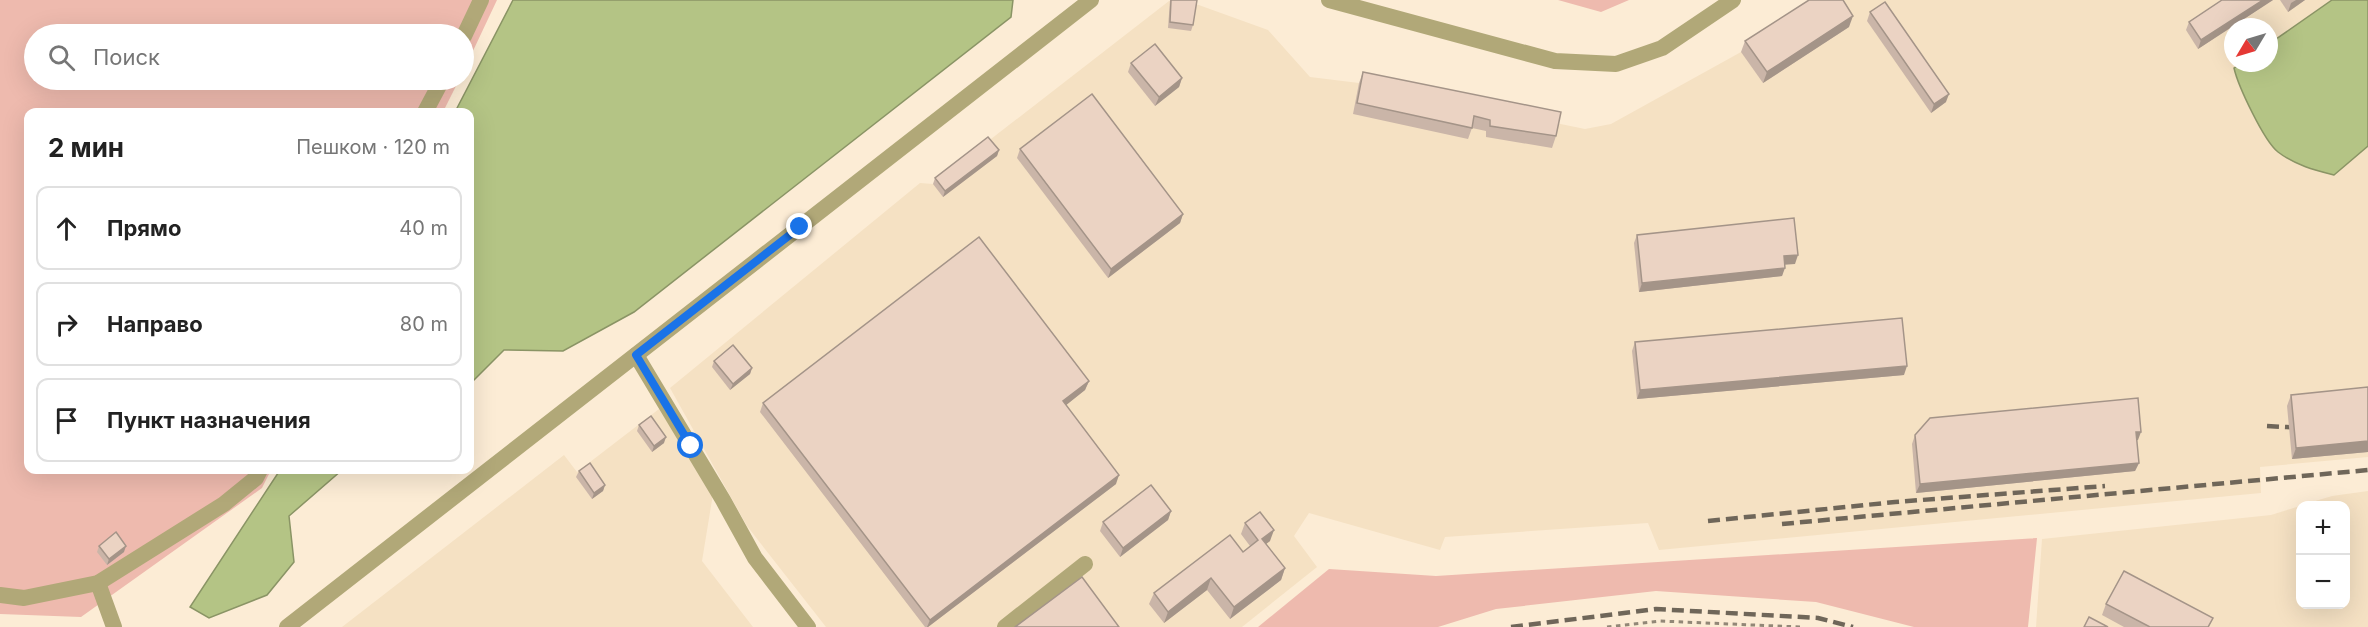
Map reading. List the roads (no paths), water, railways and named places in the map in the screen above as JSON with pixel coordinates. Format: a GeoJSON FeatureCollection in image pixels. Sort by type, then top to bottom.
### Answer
{"type":"FeatureCollection","features":[{"type":"Feature","properties":{"kind":"street"},"geometry":{"type":"LineString","coordinates":[[470,24],[481,0]]}},
{"type":"Feature","properties":{"kind":"street"},"geometry":{"type":"LineString","coordinates":[[287,627],[1091,0]]}},
{"type":"Feature","properties":{"kind":"street"},"geometry":{"type":"LineString","coordinates":[[1329,0],[1555,61],[1616,64],[1662,48],[1733,0]]}},
{"type":"Feature","properties":{"kind":"street"},"geometry":{"type":"LineString","coordinates":[[427,108],[437,90]]}},
{"type":"Feature","properties":{"kind":"street"},"geometry":{"type":"LineString","coordinates":[[636,355],[755,558],[808,627]]}},
{"type":"Feature","properties":{"kind":"street"},"geometry":{"type":"LineString","coordinates":[[0,595],[24,598],[98,583],[224,504],[258,474]]}},
{"type":"Feature","properties":{"kind":"street"},"geometry":{"type":"LineString","coordinates":[[1005,627],[1085,564]]}},
{"type":"Feature","properties":{"kind":"street"},"geometry":{"type":"LineString","coordinates":[[98,583],[114,627]]}},
{"type":"Feature","properties":{"kind":"railway"},"geometry":{"type":"LineString","coordinates":[[2267,426],[2305,428]]}},
{"type":"Feature","properties":{"kind":"railway"},"geometry":{"type":"LineString","coordinates":[[1782,524],[2368,470]]}},
{"type":"Feature","properties":{"kind":"railway"},"geometry":{"type":"LineString","coordinates":[[1708,521],[1895,502],[2105,486]]}},
{"type":"Feature","properties":{"kind":"railway"},"geometry":{"type":"LineString","coordinates":[[1511,627],[1656,609],[1818,618],[1853,627]]}}]}
